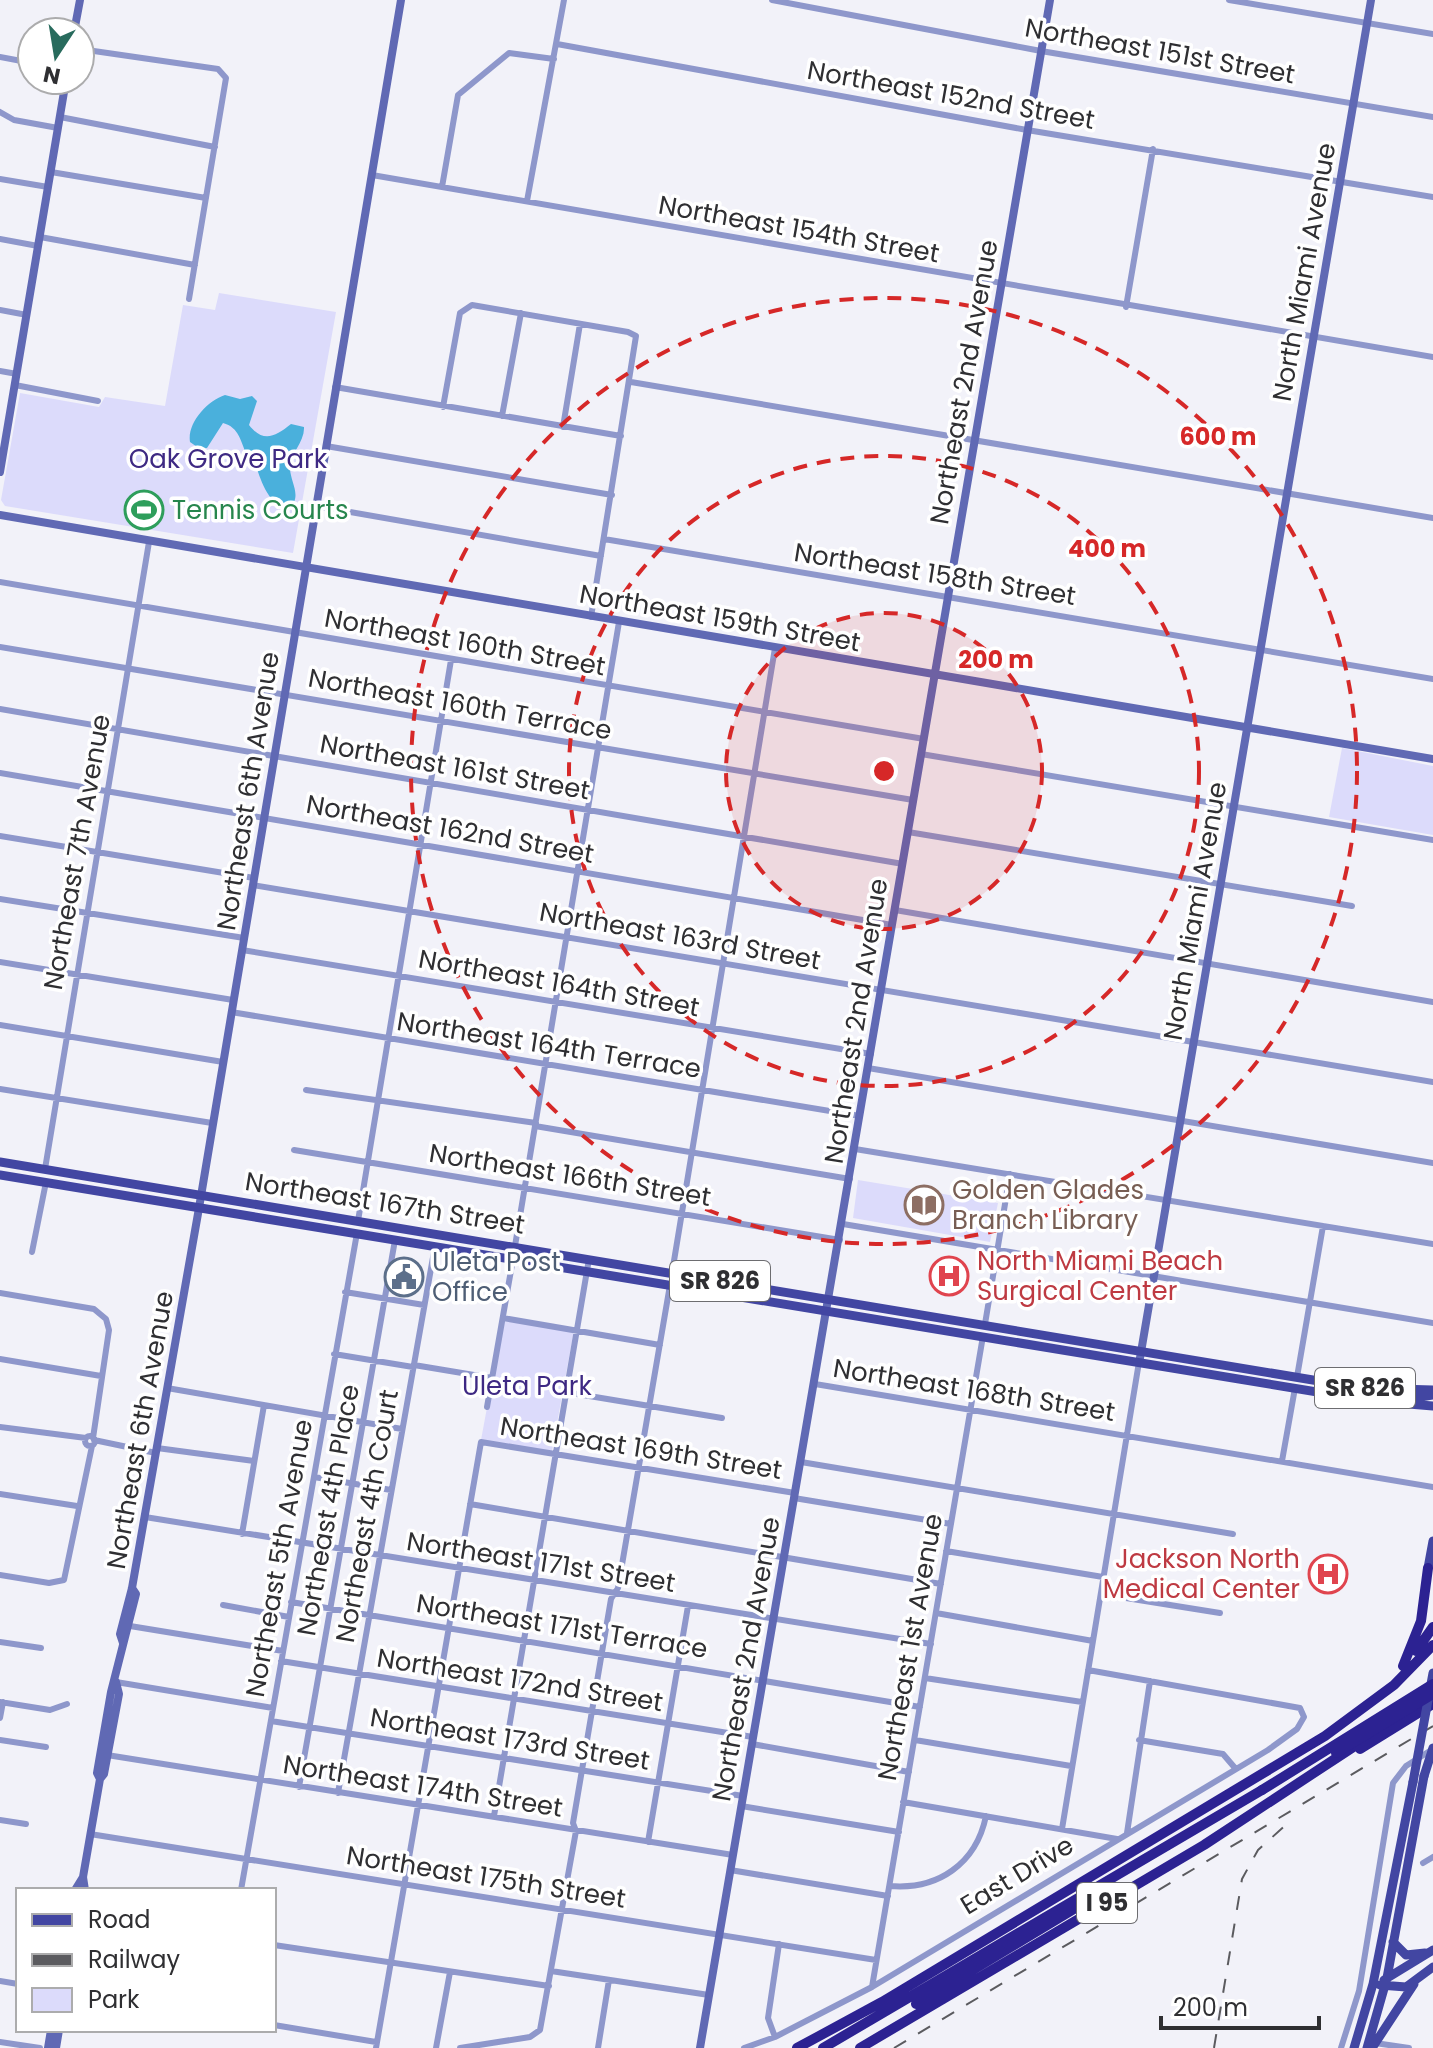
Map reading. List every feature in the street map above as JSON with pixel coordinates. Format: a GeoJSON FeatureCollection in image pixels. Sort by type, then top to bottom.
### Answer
{"type":"FeatureCollection","features":[{"type":"Feature","properties":{"kind":"highway"},"geometry":{"type":"LineString","coordinates":[[1403,1666],[1420,1625],[1428,1568]]}},
{"type":"Feature","properties":{"kind":"highway"},"geometry":{"type":"LineString","coordinates":[[1378,1697],[1433,1627]]}},
{"type":"Feature","properties":{"kind":"highway","name":"I 95"},"geometry":{"type":"LineString","coordinates":[[797,2048],[895,1994],[1331,1732],[1401,1679],[1433,1645]]}},
{"type":"Feature","properties":{"kind":"highway","name":"I 95"},"geometry":{"type":"LineString","coordinates":[[860,2048],[1204,1845],[1350,1751],[1392,1716],[1433,1673]]}},
{"type":"Feature","properties":{"kind":"highway"},"geometry":{"type":"LineString","coordinates":[[838,2048],[1264,1792],[1433,1684]]}},
{"type":"Feature","properties":{"kind":"highway"},"geometry":{"type":"LineString","coordinates":[[823,2048],[1433,1694]]}},
{"type":"Feature","properties":{"kind":"highway"},"geometry":{"type":"LineString","coordinates":[[1350,1751],[1364,1748],[1433,1704]]}},
{"type":"Feature","properties":{"kind":"main road","name":"Northeast 167th Street"},"geometry":{"type":"LineString","coordinates":[[0,1162],[1141,1351]]}},
{"type":"Feature","properties":{"kind":"main road"},"geometry":{"type":"LineString","coordinates":[[32,1180],[45,1169]]}},
{"type":"Feature","properties":{"kind":"main road"},"geometry":{"type":"LineString","coordinates":[[46,1182],[71,1174]]}},
{"type":"Feature","properties":{"kind":"main road","name":"Northeast 167th Street"},"geometry":{"type":"LineString","coordinates":[[0,1175],[1139,1362]]}},
{"type":"Feature","properties":{"kind":"main road"},"geometry":{"type":"LineString","coordinates":[[339,1230],[358,1221]]}},
{"type":"Feature","properties":{"kind":"main road"},"geometry":{"type":"LineString","coordinates":[[357,1233],[376,1224]]}},
{"type":"Feature","properties":{"kind":"main road"},"geometry":{"type":"LineString","coordinates":[[497,1256],[515,1246]]}},
{"type":"Feature","properties":{"kind":"main road"},"geometry":{"type":"LineString","coordinates":[[513,1259],[537,1250]]}},
{"type":"Feature","properties":{"kind":"main road"},"geometry":{"type":"LineString","coordinates":[[651,1282],[672,1273]]}},
{"type":"Feature","properties":{"kind":"main road"},"geometry":{"type":"LineString","coordinates":[[670,1285],[675,1280],[695,1277]]}},
{"type":"Feature","properties":{"kind":"main road"},"geometry":{"type":"LineString","coordinates":[[964,1333],[985,1324]]}},
{"type":"Feature","properties":{"kind":"main road"},"geometry":{"type":"LineString","coordinates":[[983,1336],[1001,1327]]}},
{"type":"Feature","properties":{"kind":"main road","name":"SR 826"},"geometry":{"type":"LineString","coordinates":[[1141,1351],[1381,1390],[1433,1393]]}},
{"type":"Feature","properties":{"kind":"main road","name":"SR 826"},"geometry":{"type":"LineString","coordinates":[[1139,1362],[1433,1408]]}},
{"type":"Feature","properties":{"kind":"main road"},"geometry":{"type":"LineString","coordinates":[[1277,1386],[1297,1377]]}},
{"type":"Feature","properties":{"kind":"main road"},"geometry":{"type":"LineString","coordinates":[[1384,1402],[1433,1393]]}},
{"type":"Feature","properties":{"kind":"main road"},"geometry":{"type":"LineString","coordinates":[[1428,1568],[1433,1541]]}},
{"type":"Feature","properties":{"kind":"main road"},"geometry":{"type":"LineString","coordinates":[[1354,2048],[1373,1984],[1433,1673]]}},
{"type":"Feature","properties":{"kind":"main road"},"geometry":{"type":"LineString","coordinates":[[1371,2046],[1430,1750]]}},
{"type":"Feature","properties":{"kind":"main road"},"geometry":{"type":"LineString","coordinates":[[1393,1942],[1406,1955],[1430,1951]]}},
{"type":"Feature","properties":{"kind":"main road"},"geometry":{"type":"LineString","coordinates":[[1373,1984],[1386,1982],[1430,1951]]}},
{"type":"Feature","properties":{"kind":"main road"},"geometry":{"type":"LineString","coordinates":[[1371,2046],[1414,1984],[1433,1967]]}},
{"type":"Feature","properties":{"kind":"main road"},"geometry":{"type":"LineString","coordinates":[[1386,1982],[1398,1989],[1414,1984]]}},
{"type":"Feature","properties":{"kind":"street","name":"Northeast 6th Avenue"},"geometry":{"type":"LineString","coordinates":[[123,1643],[120,1634],[132,1588],[199,1208],[401,0]]}},
{"type":"Feature","properties":{"kind":"street"},"geometry":{"type":"LineString","coordinates":[[527,201],[564,0]]}},
{"type":"Feature","properties":{"kind":"street","name":"Northeast 151st Street"},"geometry":{"type":"LineString","coordinates":[[772,0],[1041,51],[1433,117]]}},
{"type":"Feature","properties":{"kind":"street","name":"Northeast 2nd Avenue"},"geometry":{"type":"LineString","coordinates":[[700,2048],[1050,0]]}},
{"type":"Feature","properties":{"kind":"street"},"geometry":{"type":"LineString","coordinates":[[1229,0],[1433,34]]}},
{"type":"Feature","properties":{"kind":"street","name":"North Miami Avenue"},"geometry":{"type":"LineString","coordinates":[[1062,1829],[1371,0]]}},
{"type":"Feature","properties":{"kind":"street","name":"Northeast 152nd Street"},"geometry":{"type":"LineString","coordinates":[[557,44],[1027,130],[1433,197]]}},
{"type":"Feature","properties":{"kind":"street"},"geometry":{"type":"LineString","coordinates":[[96,51],[218,69],[226,78],[189,299]]}},
{"type":"Feature","properties":{"kind":"street"},"geometry":{"type":"LineString","coordinates":[[442,187],[458,95],[509,53],[554,59]]}},
{"type":"Feature","properties":{"kind":"street"},"geometry":{"type":"LineString","coordinates":[[0,472],[3,435],[17,374],[63,96]]}},
{"type":"Feature","properties":{"kind":"street"},"geometry":{"type":"LineString","coordinates":[[0,112],[14,120],[58,128]]}},
{"type":"Feature","properties":{"kind":"street"},"geometry":{"type":"LineString","coordinates":[[60,117],[215,147]]}},
{"type":"Feature","properties":{"kind":"street"},"geometry":{"type":"LineString","coordinates":[[1126,307],[1153,149]]}},
{"type":"Feature","properties":{"kind":"street"},"geometry":{"type":"LineString","coordinates":[[51,172],[206,198]]}},
{"type":"Feature","properties":{"kind":"street","name":"Northeast 154th Street"},"geometry":{"type":"LineString","coordinates":[[372,175],[1000,286],[1433,357]]}},
{"type":"Feature","properties":{"kind":"street"},"geometry":{"type":"LineString","coordinates":[[0,179],[48,187]]}},
{"type":"Feature","properties":{"kind":"street"},"geometry":{"type":"LineString","coordinates":[[0,239],[39,241],[195,265]]}},
{"type":"Feature","properties":{"kind":"street"},"geometry":{"type":"LineString","coordinates":[[443,407],[460,313],[472,305],[636,336],[591,617]]}},
{"type":"Feature","properties":{"kind":"street"},"geometry":{"type":"LineString","coordinates":[[0,310],[27,315]]}},
{"type":"Feature","properties":{"kind":"street"},"geometry":{"type":"LineString","coordinates":[[502,416],[521,313]]}},
{"type":"Feature","properties":{"kind":"street"},"geometry":{"type":"LineString","coordinates":[[563,427],[580,324]]}},
{"type":"Feature","properties":{"kind":"street"},"geometry":{"type":"LineString","coordinates":[[0,371],[17,374]]}},
{"type":"Feature","properties":{"kind":"street"},"geometry":{"type":"LineString","coordinates":[[631,382],[1433,518]]}},
{"type":"Feature","properties":{"kind":"street"},"geometry":{"type":"LineString","coordinates":[[15,385],[98,401]]}},
{"type":"Feature","properties":{"kind":"street"},"geometry":{"type":"LineString","coordinates":[[335,387],[621,436]]}},
{"type":"Feature","properties":{"kind":"street"},"geometry":{"type":"LineString","coordinates":[[326,446],[612,495]]}},
{"type":"Feature","properties":{"kind":"street"},"geometry":{"type":"LineString","coordinates":[[316,506],[601,556]]}},
{"type":"Feature","properties":{"kind":"street","name":"Northeast 159th Street"},"geometry":{"type":"LineString","coordinates":[[0,515],[1433,759]]}},
{"type":"Feature","properties":{"kind":"street","name":"Northeast 158th Street"},"geometry":{"type":"LineString","coordinates":[[604,539],[1433,679]]}},
{"type":"Feature","properties":{"kind":"street","name":"Northeast 7th Avenue"},"geometry":{"type":"LineString","coordinates":[[45,1169],[149,542]]}},
{"type":"Feature","properties":{"kind":"street","name":"Northeast 160th Street"},"geometry":{"type":"LineString","coordinates":[[0,582],[924,739]]}},
{"type":"Feature","properties":{"kind":"street"},"geometry":{"type":"LineString","coordinates":[[515,1246],[619,622]]}},
{"type":"Feature","properties":{"kind":"street","name":"Northeast 160th Terrace"},"geometry":{"type":"LineString","coordinates":[[0,647],[284,693],[598,750],[913,800]]}},
{"type":"Feature","properties":{"kind":"street"},"geometry":{"type":"LineString","coordinates":[[672,1273],[775,648]]}},
{"type":"Feature","properties":{"kind":"street"},"geometry":{"type":"LineString","coordinates":[[358,1221],[451,660]]}},
{"type":"Feature","properties":{"kind":"street","name":"Northeast 161st Street"},"geometry":{"type":"LineString","coordinates":[[0,709],[903,864]]}},
{"type":"Feature","properties":{"kind":"street"},"geometry":{"type":"LineString","coordinates":[[921,754],[1433,840]]}},
{"type":"Feature","properties":{"kind":"street","name":"Northeast 162nd Street"},"geometry":{"type":"LineString","coordinates":[[0,773],[892,925]]}},
{"type":"Feature","properties":{"kind":"street"},"geometry":{"type":"LineString","coordinates":[[908,832],[1352,906]]}},
{"type":"Feature","properties":{"kind":"street","name":"Northeast 163rd Street"},"geometry":{"type":"LineString","coordinates":[[0,836],[411,911],[1433,1082]]}},
{"type":"Feature","properties":{"kind":"street"},"geometry":{"type":"LineString","coordinates":[[0,899],[244,938]]}},
{"type":"Feature","properties":{"kind":"street"},"geometry":{"type":"LineString","coordinates":[[895,910],[1433,1002]]}},
{"type":"Feature","properties":{"kind":"street","name":"Northeast 164th Street"},"geometry":{"type":"LineString","coordinates":[[242,950],[871,1054]]}},
{"type":"Feature","properties":{"kind":"street"},"geometry":{"type":"LineString","coordinates":[[0,962],[233,1000]]}},
{"type":"Feature","properties":{"kind":"street","name":"Northeast 164th Terrace"},"geometry":{"type":"LineString","coordinates":[[231,1012],[860,1116]]}},
{"type":"Feature","properties":{"kind":"street"},"geometry":{"type":"LineString","coordinates":[[0,1025],[223,1062]]}},
{"type":"Feature","properties":{"kind":"street"},"geometry":{"type":"LineString","coordinates":[[868,1068],[1433,1163]]}},
{"type":"Feature","properties":{"kind":"street"},"geometry":{"type":"LineString","coordinates":[[0,1089],[212,1123]]}},
{"type":"Feature","properties":{"kind":"street"},"geometry":{"type":"LineString","coordinates":[[306,1090],[535,1125],[850,1179]]}},
{"type":"Feature","properties":{"kind":"street"},"geometry":{"type":"LineString","coordinates":[[855,1149],[1433,1244]]}},
{"type":"Feature","properties":{"kind":"street","name":"Northeast 166th Street"},"geometry":{"type":"LineString","coordinates":[[294,1150],[840,1240]]}},
{"type":"Feature","properties":{"kind":"street"},"geometry":{"type":"LineString","coordinates":[[985,1324],[1010,1174]]}},
{"type":"Feature","properties":{"kind":"street"},"geometry":{"type":"LineString","coordinates":[[32,1252],[46,1182]]}},
{"type":"Feature","properties":{"kind":"street"},"geometry":{"type":"LineString","coordinates":[[843,1224],[1433,1323]]}},
{"type":"Feature","properties":{"kind":"street"},"geometry":{"type":"LineString","coordinates":[[1297,1377],[1323,1226]]}},
{"type":"Feature","properties":{"kind":"street","name":"Northeast 5th Avenue"},"geometry":{"type":"LineString","coordinates":[[241,1888],[357,1233]]}},
{"type":"Feature","properties":{"kind":"street","name":"Northeast 4th Place"},"geometry":{"type":"LineString","coordinates":[[299,1787],[395,1240]]}},
{"type":"Feature","properties":{"kind":"street","name":"Northeast 4th Court"},"geometry":{"type":"LineString","coordinates":[[338,1793],[435,1246]]}},
{"type":"Feature","properties":{"kind":"street"},"geometry":{"type":"LineString","coordinates":[[487,1407],[513,1259]]}},
{"type":"Feature","properties":{"kind":"street"},"geometry":{"type":"LineString","coordinates":[[494,1816],[589,1259]]}},
{"type":"Feature","properties":{"kind":"street"},"geometry":{"type":"LineString","coordinates":[[460,2048],[530,2037],[540,2030],[576,1831],[573,1823],[601,1653],[628,1530],[670,1285]]}},
{"type":"Feature","properties":{"kind":"street"},"geometry":{"type":"LineString","coordinates":[[345,1292],[424,1305]]}},
{"type":"Feature","properties":{"kind":"street"},"geometry":{"type":"LineString","coordinates":[[0,1293],[94,1309],[106,1319],[109,1330],[66,1577],[61,1582],[0,1575]]}},
{"type":"Feature","properties":{"kind":"street"},"geometry":{"type":"LineString","coordinates":[[503,1318],[660,1345]]}},
{"type":"Feature","properties":{"kind":"street","name":"Northeast 1st Avenue"},"geometry":{"type":"LineString","coordinates":[[872,1987],[983,1336]]}},
{"type":"Feature","properties":{"kind":"street"},"geometry":{"type":"LineString","coordinates":[[334,1354],[492,1378]]}},
{"type":"Feature","properties":{"kind":"street"},"geometry":{"type":"LineString","coordinates":[[0,1359],[101,1376]]}},
{"type":"Feature","properties":{"kind":"street","name":"Northeast 168th Street"},"geometry":{"type":"LineString","coordinates":[[815,1384],[1433,1487]]}},
{"type":"Feature","properties":{"kind":"street"},"geometry":{"type":"LineString","coordinates":[[167,1388],[402,1429]]}},
{"type":"Feature","properties":{"kind":"street"},"geometry":{"type":"LineString","coordinates":[[1282,1461],[1295,1388]]}},
{"type":"Feature","properties":{"kind":"street"},"geometry":{"type":"LineString","coordinates":[[565,1392],[722,1418]]}},
{"type":"Feature","properties":{"kind":"street"},"geometry":{"type":"LineString","coordinates":[[242,1534],[264,1405]]}},
{"type":"Feature","properties":{"kind":"street"},"geometry":{"type":"LineString","coordinates":[[0,1427],[156,1451],[254,1461]]}},
{"type":"Feature","properties":{"kind":"street","name":"Northeast 169th Street"},"geometry":{"type":"LineString","coordinates":[[470,1504],[481,1442],[951,1524]]}},
{"type":"Feature","properties":{"kind":"street","name":"Northeast 169th Street"},"geometry":{"type":"LineString","coordinates":[[801,1462],[1233,1534]]}},
{"type":"Feature","properties":{"kind":"street"},"geometry":{"type":"LineString","coordinates":[[314,1477],[391,1490]]}},
{"type":"Feature","properties":{"kind":"street"},"geometry":{"type":"LineString","coordinates":[[0,1494],[77,1506]]}},
{"type":"Feature","properties":{"kind":"street"},"geometry":{"type":"LineString","coordinates":[[276,2025],[376,2045],[470,1504],[941,1584]]}},
{"type":"Feature","properties":{"kind":"street","name":"Northeast 171st Street"},"geometry":{"type":"LineString","coordinates":[[145,1517],[931,1644]]}},
{"type":"Feature","properties":{"kind":"street"},"geometry":{"type":"LineString","coordinates":[[946,1551],[1103,1577]]}},
{"type":"Feature","properties":{"kind":"street","name":"Northeast 6th Avenue"},"geometry":{"type":"LineString","coordinates":[[100,1779],[97,1773],[100,1754],[136,1594],[132,1588]]}},
{"type":"Feature","properties":{"kind":"street"},"geometry":{"type":"LineString","coordinates":[[1101,1594],[1220,1613]]}},
{"type":"Feature","properties":{"kind":"street","name":"Northeast 171st Terrace"},"geometry":{"type":"LineString","coordinates":[[291,1602],[920,1707]]}},
{"type":"Feature","properties":{"kind":"street"},"geometry":{"type":"LineString","coordinates":[[223,1605],[289,1617]]}},
{"type":"Feature","properties":{"kind":"street"},"geometry":{"type":"LineString","coordinates":[[648,1842],[688,1606]]}},
{"type":"Feature","properties":{"kind":"street"},"geometry":{"type":"LineString","coordinates":[[936,1613],[1093,1641]]}},
{"type":"Feature","properties":{"kind":"street"},"geometry":{"type":"LineString","coordinates":[[130,1626],[283,1651]]}},
{"type":"Feature","properties":{"kind":"street"},"geometry":{"type":"LineString","coordinates":[[0,1642],[41,1648]]}},
{"type":"Feature","properties":{"kind":"street","name":"Northeast 172nd Street"},"geometry":{"type":"LineString","coordinates":[[281,1661],[669,1724],[909,1772]]}},
{"type":"Feature","properties":{"kind":"street"},"geometry":{"type":"LineString","coordinates":[[1088,1670],[1150,1681],[1127,1833]]}},
{"type":"Feature","properties":{"kind":"street"},"geometry":{"type":"LineString","coordinates":[[925,1678],[1082,1702]]}},
{"type":"Feature","properties":{"kind":"street","name":"East Drive"},"geometry":{"type":"LineString","coordinates":[[744,2048],[775,2037],[872,1987],[1268,1750],[1302,1723],[1304,1717],[1300,1708],[1150,1681]]}},
{"type":"Feature","properties":{"kind":"street","name":"Northeast 6th Avenue"},"geometry":{"type":"LineString","coordinates":[[85,1888],[83,1877],[90,1834],[119,1694],[116,1682]]}},
{"type":"Feature","properties":{"kind":"street"},"geometry":{"type":"LineString","coordinates":[[116,1682],[273,1708]]}},
{"type":"Feature","properties":{"kind":"street"},"geometry":{"type":"LineString","coordinates":[[0,1718],[1,1702],[50,1710],[67,1704]]}},
{"type":"Feature","properties":{"kind":"street","name":"Northeast 173rd Street"},"geometry":{"type":"LineString","coordinates":[[271,1721],[658,1783],[899,1832]]}},
{"type":"Feature","properties":{"kind":"street"},"geometry":{"type":"LineString","coordinates":[[0,1740],[46,1747]]}},
{"type":"Feature","properties":{"kind":"street"},"geometry":{"type":"LineString","coordinates":[[915,1740],[1071,1766]]}},
{"type":"Feature","properties":{"kind":"street"},"geometry":{"type":"LineString","coordinates":[[1139,1740],[1223,1754],[1235,1768]]}},
{"type":"Feature","properties":{"kind":"street"},"geometry":{"type":"LineString","coordinates":[[1341,2048],[1359,1991],[1393,1783],[1406,1766],[1430,1750]]}},
{"type":"Feature","properties":{"kind":"street","name":"Northeast 174th Street"},"geometry":{"type":"LineString","coordinates":[[107,1755],[733,1855]]}},
{"type":"Feature","properties":{"kind":"street"},"geometry":{"type":"LineString","coordinates":[[903,1802],[1117,1839]]}},
{"type":"Feature","properties":{"kind":"street"},"geometry":{"type":"LineString","coordinates":[[890,1886],[926,1886],[956,1867],[976,1850],[986,1816]]}},
{"type":"Feature","properties":{"kind":"street"},"geometry":{"type":"LineString","coordinates":[[0,1820],[26,1824]]}},
{"type":"Feature","properties":{"kind":"street","name":"Northeast 175th Street"},"geometry":{"type":"LineString","coordinates":[[90,1834],[719,1934],[876,1962]]}},
{"type":"Feature","properties":{"kind":"street"},"geometry":{"type":"LineString","coordinates":[[1423,1863],[1433,1857]]}},
{"type":"Feature","properties":{"kind":"street"},"geometry":{"type":"LineString","coordinates":[[730,1870],[888,1896]]}},
{"type":"Feature","properties":{"kind":"street","name":"Northeast 6th Avenue"},"geometry":{"type":"LineString","coordinates":[[76,1888],[83,1877]]}},
{"type":"Feature","properties":{"kind":"street"},"geometry":{"type":"LineString","coordinates":[[775,2037],[768,2018],[779,1944]]}},
{"type":"Feature","properties":{"kind":"street"},"geometry":{"type":"LineString","coordinates":[[276,1945],[549,1986]]}},
{"type":"Feature","properties":{"kind":"street"},"geometry":{"type":"LineString","coordinates":[[876,1962],[887,1977]]}},
{"type":"Feature","properties":{"kind":"street"},"geometry":{"type":"LineString","coordinates":[[551,1971],[709,1995]]}},
{"type":"Feature","properties":{"kind":"street"},"geometry":{"type":"LineString","coordinates":[[436,2048],[450,1972]]}},
{"type":"Feature","properties":{"kind":"street"},"geometry":{"type":"LineString","coordinates":[[598,2048],[609,1980]]}},
{"type":"Feature","properties":{"kind":"street"},"geometry":{"type":"LineString","coordinates":[[0,2042],[40,2048]]}},
{"type":"Feature","properties":{"kind":"street"},"geometry":{"type":"LineString","coordinates":[[1371,2046],[1409,2048]]}},
{"type":"Feature","properties":{"kind":"green space","name":"Oak Grove Park"},"geometry":{"type":"Polygon","coordinates":[[[219,293],[336,312],[293,553],[5,506],[1,500],[20,393],[99,407],[105,397],[165,406],[183,305],[215,310],[219,293]]]}},
{"type":"Feature","properties":{"kind":"green space"},"geometry":{"type":"Polygon","coordinates":[[[1342,748],[1433,766],[1433,835],[1329,817],[1342,748]]]}},
{"type":"Feature","properties":{"kind":"green space"},"geometry":{"type":"Polygon","coordinates":[[[858,1180],[998,1203],[990,1242],[853,1218],[858,1180]]]}},
{"type":"Feature","properties":{"kind":"green space","name":"Uleta Park"},"geometry":{"type":"Polygon","coordinates":[[[503,1321],[574,1330],[552,1451],[481,1440],[503,1321]]]}},
{"type":"Feature","properties":{"kind":"water"},"geometry":{"type":"Polygon","coordinates":[[[225,395],[240,399],[252,396],[257,401],[249,425],[259,434],[274,435],[291,424],[304,427],[290,464],[295,500],[288,510],[269,496],[254,460],[247,456],[233,428],[223,423],[207,448],[200,449],[190,442],[195,420],[212,402],[225,395]]]}},
{"type":"Feature","properties":{"kind":"railway"},"geometry":{"type":"LineString","coordinates":[[894,2048],[1433,1726]]}},
{"type":"Feature","properties":{"kind":"railway"},"geometry":{"type":"LineString","coordinates":[[1214,2048],[1242,1879],[1258,1850],[1289,1822]]}},
{"type":"Feature","properties":{"kind":"place","name":"Tennis Courts"},"geometry":{"type":"Point","coordinates":[144,510]}},
{"type":"Feature","properties":{"kind":"place","name":"Golden Glades Branch Library"},"geometry":{"type":"Point","coordinates":[924,1205]}},
{"type":"Feature","properties":{"kind":"place","name":"North Miami Beach Surgical Center"},"geometry":{"type":"Point","coordinates":[949,1276]}},
{"type":"Feature","properties":{"kind":"place","name":"Uleta Post Office"},"geometry":{"type":"Point","coordinates":[404,1277]}},
{"type":"Feature","properties":{"kind":"place","name":"Jackson North Medical Center"},"geometry":{"type":"Point","coordinates":[1328,1574]}}]}
